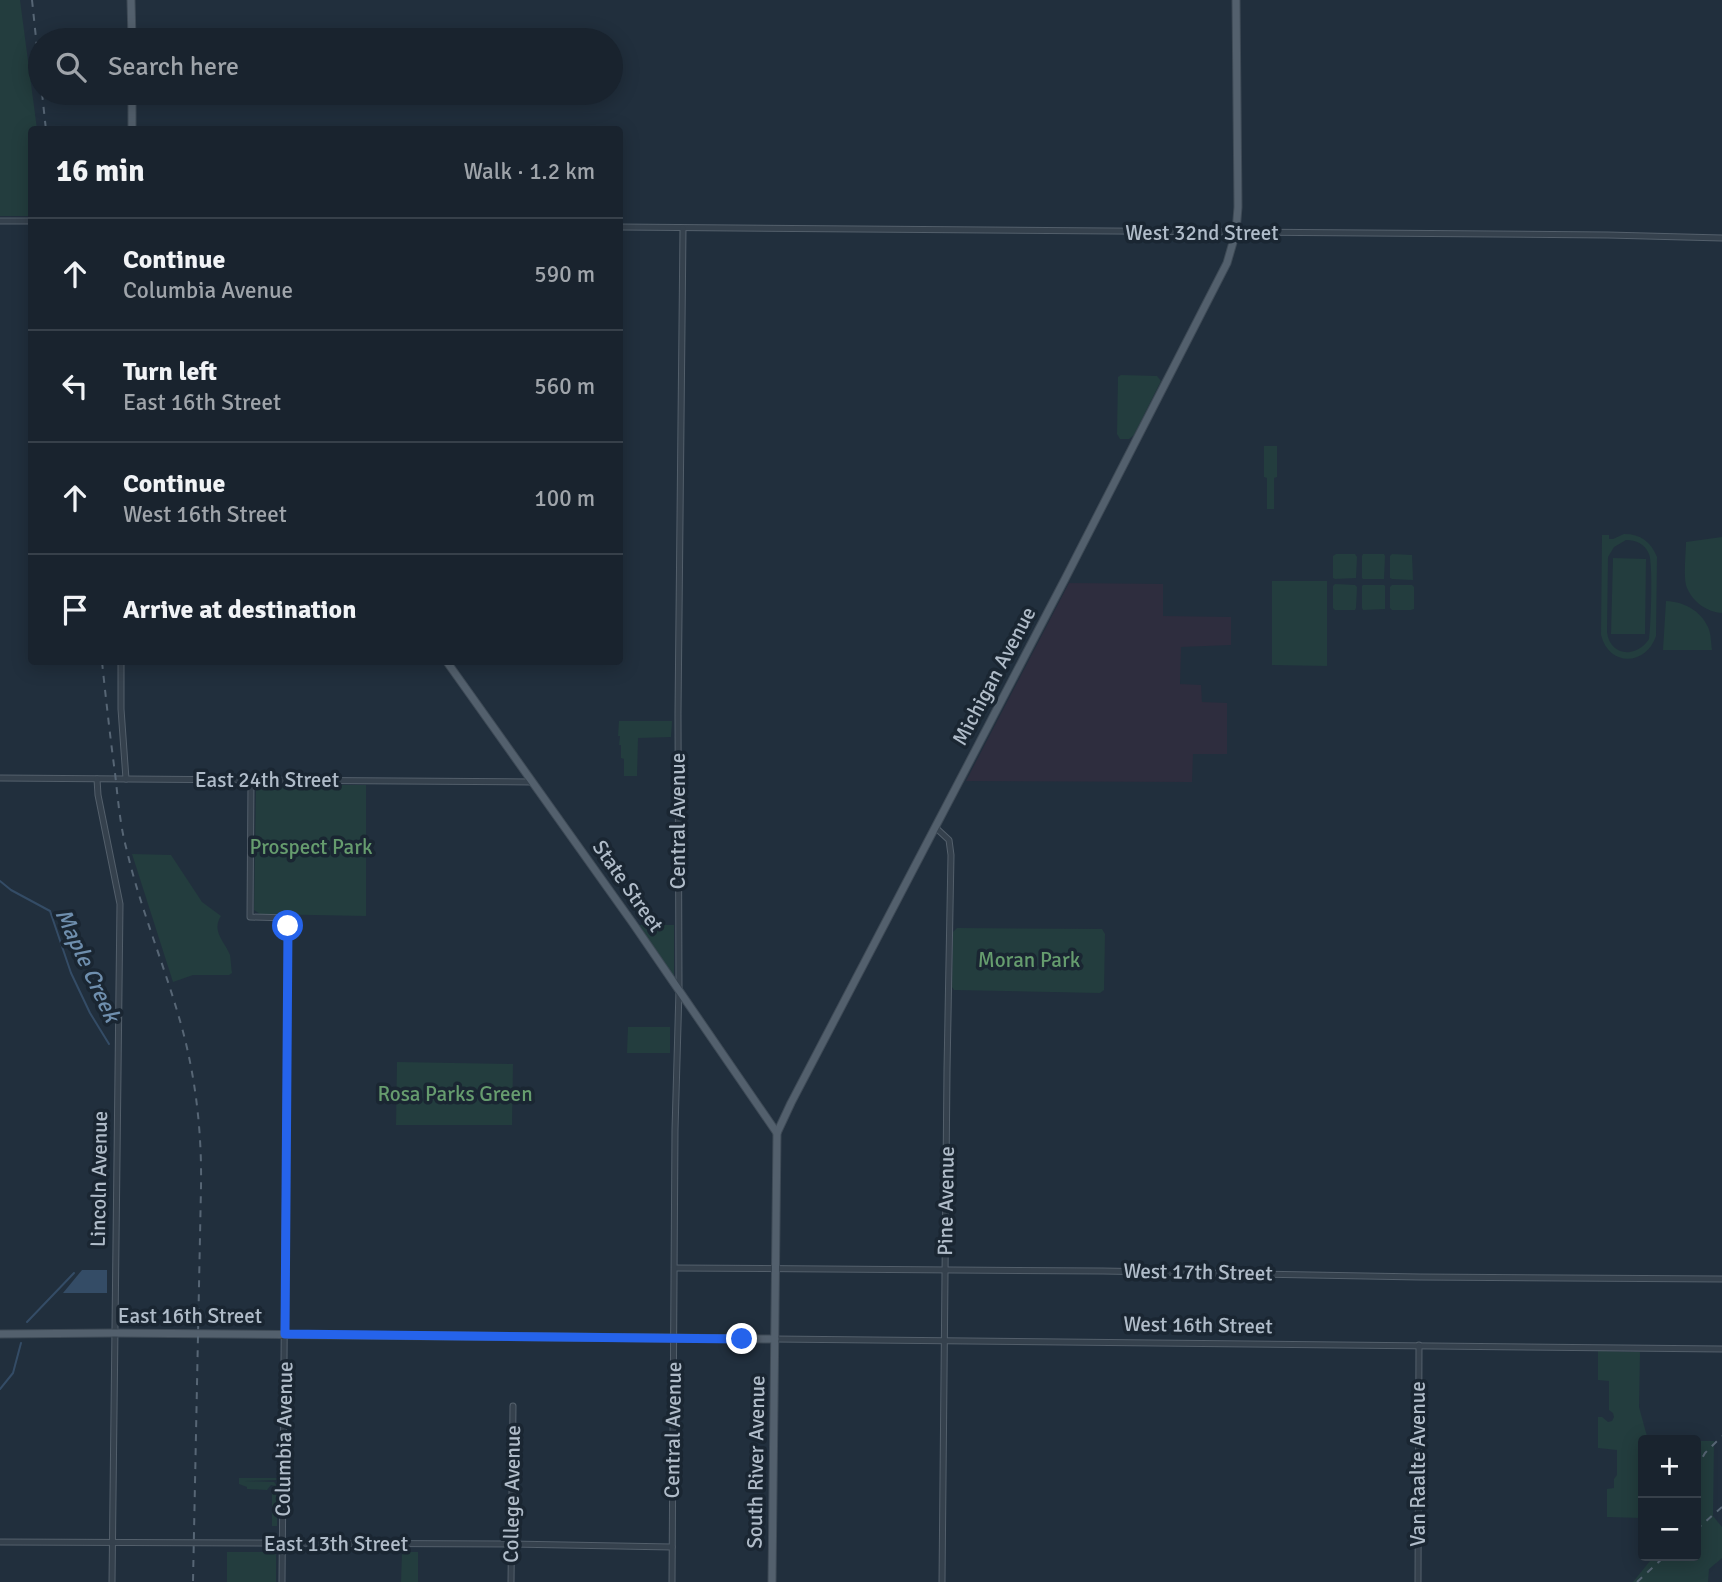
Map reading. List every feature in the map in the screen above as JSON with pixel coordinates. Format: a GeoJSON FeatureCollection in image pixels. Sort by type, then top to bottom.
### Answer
{"type":"FeatureCollection","features":[{"type":"Feature","properties":{"kind":"main road"},"geometry":{"type":"LineString","coordinates":[[131,0],[132,28]]}},
{"type":"Feature","properties":{"kind":"main road","name":"Michigan Avenue"},"geometry":{"type":"LineString","coordinates":[[777,1133],[790,1103],[1227,263],[1236,232],[1238,207],[1237,0]]}},
{"type":"Feature","properties":{"kind":"main road"},"geometry":{"type":"LineString","coordinates":[[132,105],[132,126]]}},
{"type":"Feature","properties":{"kind":"main road","name":"State Street"},"geometry":{"type":"LineString","coordinates":[[448,665],[534,782],[777,1133]]}},
{"type":"Feature","properties":{"kind":"main road","name":"South River Avenue"},"geometry":{"type":"LineString","coordinates":[[772,1582],[777,1133]]}},
{"type":"Feature","properties":{"kind":"main road","name":"East 16th Street"},"geometry":{"type":"LineString","coordinates":[[0,1334],[674,1338]]}},
{"type":"Feature","properties":{"kind":"main road","name":"West 16th Street"},"geometry":{"type":"LineString","coordinates":[[674,1338],[775,1339]]}},
{"type":"Feature","properties":{"kind":"street"},"geometry":{"type":"LineString","coordinates":[[0,221],[28,221]]}},
{"type":"Feature","properties":{"kind":"street","name":"West 32nd Street"},"geometry":{"type":"LineString","coordinates":[[623,227],[1722,238]]}},
{"type":"Feature","properties":{"kind":"street","name":"Central Avenue"},"geometry":{"type":"LineString","coordinates":[[672,1582],[675,1130],[679,990],[678,726],[683,228]]}},
{"type":"Feature","properties":{"kind":"street"},"geometry":{"type":"LineString","coordinates":[[121,665],[126,779]]}},
{"type":"Feature","properties":{"kind":"street","name":"East 24th Street"},"geometry":{"type":"LineString","coordinates":[[0,778],[534,782]]}},
{"type":"Feature","properties":{"kind":"street","name":"Lincoln Avenue"},"geometry":{"type":"LineString","coordinates":[[97,779],[120,904],[112,1582]]}},
{"type":"Feature","properties":{"kind":"street","name":"Columbia Avenue"},"geometry":{"type":"LineString","coordinates":[[251,780],[250,917],[288,918],[282,1582]]}},
{"type":"Feature","properties":{"kind":"street","name":"Pine Avenue"},"geometry":{"type":"LineString","coordinates":[[935,827],[949,840],[951,855],[942,1582]]}},
{"type":"Feature","properties":{"kind":"street","name":"West 17th Street"},"geometry":{"type":"LineString","coordinates":[[675,1268],[1103,1270],[1420,1277],[1722,1279]]}},
{"type":"Feature","properties":{"kind":"street","name":"West 16th Street"},"geometry":{"type":"LineString","coordinates":[[775,1339],[1722,1349]]}},
{"type":"Feature","properties":{"kind":"street","name":"Van Raalte Avenue"},"geometry":{"type":"LineString","coordinates":[[1418,1582],[1419,1345]]}},
{"type":"Feature","properties":{"kind":"street","name":"College Avenue"},"geometry":{"type":"LineString","coordinates":[[511,1582],[513,1406]]}},
{"type":"Feature","properties":{"kind":"street","name":"East 13th Street"},"geometry":{"type":"LineString","coordinates":[[0,1542],[672,1547]]}},
{"type":"Feature","properties":{"kind":"shaded area"},"geometry":{"type":"Polygon","coordinates":[[[1069,583],[1163,584],[1163,616],[1231,617],[1231,645],[1181,647],[1180,684],[1201,685],[1202,702],[1227,703],[1227,754],[1193,754],[1192,782],[966,781],[1069,583]]]}},
{"type":"Feature","properties":{"kind":"shaded area"},"geometry":{"type":"Polygon","coordinates":[[[82,1270],[107,1270],[107,1293],[63,1293],[82,1270]]]}},
{"type":"Feature","properties":{"kind":"green space"},"geometry":{"type":"Polygon","coordinates":[[[0,0],[20,0],[28,61],[28,105],[34,105],[37,126],[28,126],[28,216],[0,216],[0,0]]]}},
{"type":"Feature","properties":{"kind":"green space"},"geometry":{"type":"Polygon","coordinates":[[[1157,376],[1161,381],[1134,435],[1129,439],[1120,439],[1117,434],[1118,377],[1157,376]]]}},
{"type":"Feature","properties":{"kind":"green space"},"geometry":{"type":"Polygon","coordinates":[[[1264,446],[1277,446],[1274,509],[1267,509],[1264,446]]]}},
{"type":"Feature","properties":{"kind":"green space"},"geometry":{"type":"Polygon","coordinates":[[[1624,534],[1640,537],[1652,547],[1657,557],[1656,636],[1644,653],[1628,659],[1612,653],[1601,635],[1602,535],[1609,535],[1609,539],[1624,534]],[[1626,540],[1614,547],[1608,557],[1607,632],[1613,646],[1618,650],[1631,652],[1649,639],[1651,581],[1649,554],[1643,545],[1626,540]]]}},
{"type":"Feature","properties":{"kind":"green space"},"geometry":{"type":"Polygon","coordinates":[[[1722,537],[1722,613],[1706,608],[1693,598],[1687,588],[1685,572],[1686,542],[1722,537]]]}},
{"type":"Feature","properties":{"kind":"green space"},"geometry":{"type":"Polygon","coordinates":[[[1355,554],[1356,578],[1333,578],[1333,556],[1355,554]]]}},
{"type":"Feature","properties":{"kind":"green space"},"geometry":{"type":"Polygon","coordinates":[[[1363,554],[1384,554],[1384,579],[1362,578],[1363,554]]]}},
{"type":"Feature","properties":{"kind":"green space"},"geometry":{"type":"Polygon","coordinates":[[[1392,554],[1412,555],[1413,580],[1390,578],[1392,554]]]}},
{"type":"Feature","properties":{"kind":"green space"},"geometry":{"type":"Polygon","coordinates":[[[1613,558],[1646,559],[1645,634],[1611,634],[1613,558]]]}},
{"type":"Feature","properties":{"kind":"green space"},"geometry":{"type":"Polygon","coordinates":[[[1272,581],[1327,581],[1327,666],[1272,665],[1272,581]]]}},
{"type":"Feature","properties":{"kind":"green space"},"geometry":{"type":"Polygon","coordinates":[[[1335,584],[1357,587],[1355,610],[1333,608],[1335,584]]]}},
{"type":"Feature","properties":{"kind":"green space"},"geometry":{"type":"Polygon","coordinates":[[[1363,585],[1385,586],[1385,609],[1363,610],[1363,585]]]}},
{"type":"Feature","properties":{"kind":"green space"},"geometry":{"type":"Polygon","coordinates":[[[1392,585],[1414,587],[1414,609],[1390,608],[1392,585]]]}},
{"type":"Feature","properties":{"kind":"green space"},"geometry":{"type":"Polygon","coordinates":[[[1666,601],[1685,605],[1701,616],[1709,629],[1712,650],[1663,650],[1666,601]]]}},
{"type":"Feature","properties":{"kind":"green space"},"geometry":{"type":"Polygon","coordinates":[[[619,721],[672,721],[671,737],[638,738],[637,776],[624,776],[624,759],[621,758],[618,736],[619,721]]]}},
{"type":"Feature","properties":{"kind":"green space","name":"Prospect Park"},"geometry":{"type":"Polygon","coordinates":[[[256,785],[366,785],[366,916],[260,914],[254,910],[256,785]]]}},
{"type":"Feature","properties":{"kind":"green space"},"geometry":{"type":"Polygon","coordinates":[[[132,854],[171,855],[202,902],[221,916],[217,927],[230,955],[232,973],[193,975],[173,982],[132,854]]]}},
{"type":"Feature","properties":{"kind":"green space"},"geometry":{"type":"Polygon","coordinates":[[[638,925],[674,925],[674,980],[638,925]]]}},
{"type":"Feature","properties":{"kind":"green space","name":"Moran Park"},"geometry":{"type":"Polygon","coordinates":[[[957,928],[1102,929],[1105,934],[1104,990],[1100,993],[954,990],[953,932],[957,928]]]}},
{"type":"Feature","properties":{"kind":"green space"},"geometry":{"type":"Polygon","coordinates":[[[628,1027],[670,1027],[670,1053],[627,1053],[628,1027]]]}},
{"type":"Feature","properties":{"kind":"green space","name":"Rosa Parks Green"},"geometry":{"type":"Polygon","coordinates":[[[397,1062],[513,1064],[512,1125],[396,1125],[397,1062]]]}},
{"type":"Feature","properties":{"kind":"green space"},"geometry":{"type":"Polygon","coordinates":[[[1598,1351],[1640,1352],[1639,1407],[1647,1435],[1638,1435],[1638,1518],[1607,1517],[1607,1489],[1614,1488],[1617,1450],[1598,1448],[1598,1417],[1608,1422],[1614,1417],[1609,1410],[1609,1381],[1598,1380],[1598,1351]]]}},
{"type":"Feature","properties":{"kind":"green space"},"geometry":{"type":"Polygon","coordinates":[[[1701,1441],[1714,1441],[1713,1516],[1722,1527],[1722,1558],[1709,1569],[1708,1582],[1633,1582],[1650,1561],[1701,1561],[1701,1441]]]}},
{"type":"Feature","properties":{"kind":"green space"},"geometry":{"type":"Polygon","coordinates":[[[239,1478],[277,1478],[244,1481],[274,1482],[277,1486],[277,1526],[272,1526],[272,1494],[276,1490],[275,1486],[271,1485],[267,1490],[247,1489],[239,1484],[239,1478]]]}},
{"type":"Feature","properties":{"kind":"green space"},"geometry":{"type":"Polygon","coordinates":[[[227,1552],[276,1552],[276,1582],[227,1582],[227,1552]]]}},
{"type":"Feature","properties":{"kind":"green space"},"geometry":{"type":"Polygon","coordinates":[[[402,1552],[418,1552],[418,1582],[401,1582],[402,1552]]]}},
{"type":"Feature","properties":{"kind":"waterway","name":"Maple Creek"},"geometry":{"type":"LineString","coordinates":[[0,881],[50,911],[71,973],[90,1013],[109,1044]]}},
{"type":"Feature","properties":{"kind":"waterway","name":"Maple Creek"},"geometry":{"type":"LineString","coordinates":[[27,1322],[74,1273]]}},
{"type":"Feature","properties":{"kind":"waterway","name":"Maple Creek"},"geometry":{"type":"LineString","coordinates":[[0,1389],[13,1373],[21,1343]]}},
{"type":"Feature","properties":{"kind":"railway"},"geometry":{"type":"LineString","coordinates":[[32,0],[35,28]]}},
{"type":"Feature","properties":{"kind":"railway"},"geometry":{"type":"LineString","coordinates":[[43,105],[46,126]]}},
{"type":"Feature","properties":{"kind":"railway"},"geometry":{"type":"LineString","coordinates":[[102,665],[125,842],[138,892],[184,1035],[199,1122],[201,1187],[193,1582]]}},
{"type":"Feature","properties":{"kind":"railway"},"geometry":{"type":"LineString","coordinates":[[1701,1460],[1722,1436]]}},
{"type":"Feature","properties":{"kind":"railway"},"geometry":{"type":"LineString","coordinates":[[1701,1526],[1722,1507]]}},
{"type":"Feature","properties":{"kind":"railway"},"geometry":{"type":"LineString","coordinates":[[1637,1582],[1660,1561]]}},
{"type":"Feature","properties":{"kind":"route"},"geometry":{"type":"LineString","coordinates":[[288,926],[285,1334],[742,1339]]}}]}
